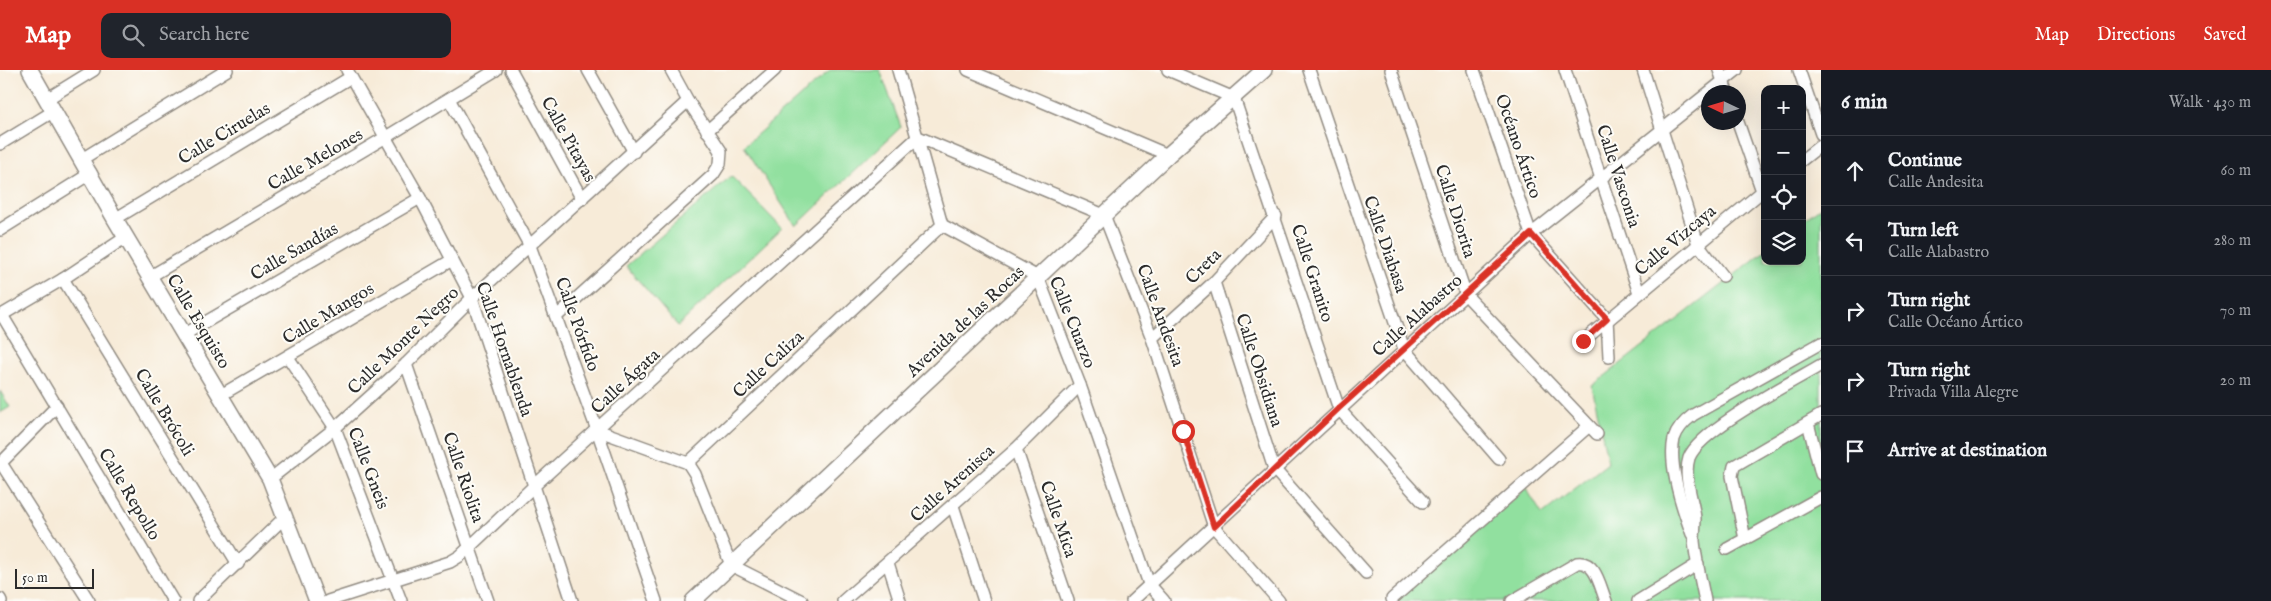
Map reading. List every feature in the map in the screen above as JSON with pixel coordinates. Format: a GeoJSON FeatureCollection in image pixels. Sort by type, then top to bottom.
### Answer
{"type":"FeatureCollection","features":[{"type":"Feature","properties":{"kind":"street","name":"Calle Esquisto"},"geometry":{"type":"LineString","coordinates":[[30,70],[91,173],[115,219],[151,276],[270,479],[317,601]]}},
{"type":"Feature","properties":{"kind":"street"},"geometry":{"type":"LineString","coordinates":[[0,144],[94,70]]}},
{"type":"Feature","properties":{"kind":"street"},"geometry":{"type":"LineString","coordinates":[[82,158],[227,70]]}},
{"type":"Feature","properties":{"kind":"street","name":"Calle Melones"},"geometry":{"type":"LineString","coordinates":[[151,276],[386,138],[496,70]]}},
{"type":"Feature","properties":{"kind":"street","name":"Calle Pitayas"},"geometry":{"type":"LineString","coordinates":[[511,70],[582,199]]}},
{"type":"Feature","properties":{"kind":"street"},"geometry":{"type":"LineString","coordinates":[[588,70],[634,152]]}},
{"type":"Feature","properties":{"kind":"street"},"geometry":{"type":"LineString","coordinates":[[557,316],[713,175],[720,164],[721,151],[688,101],[671,70]]}},
{"type":"Feature","properties":{"kind":"street"},"geometry":{"type":"LineString","coordinates":[[707,131],[774,70]]}},
{"type":"Feature","properties":{"kind":"street"},"geometry":{"type":"LineString","coordinates":[[968,70],[1168,155]]}},
{"type":"Feature","properties":{"kind":"street"},"geometry":{"type":"LineString","coordinates":[[1168,70],[1234,98]]}},
{"type":"Feature","properties":{"kind":"street","name":"Avenida de las Rocas"},"geometry":{"type":"LineString","coordinates":[[693,601],[1168,155],[1264,70]]}},
{"type":"Feature","properties":{"kind":"street","name":"Calle Diabasa"},"geometry":{"type":"LineString","coordinates":[[1309,70],[1404,350],[1499,459]]}},
{"type":"Feature","properties":{"kind":"street","name":"Calle Diorita"},"geometry":{"type":"LineString","coordinates":[[1391,70],[1466,295],[1593,430],[1392,600]]}},
{"type":"Feature","properties":{"kind":"street","name":"Océano Ártico"},"geometry":{"type":"LineString","coordinates":[[1474,70],[1531,234]]}},
{"type":"Feature","properties":{"kind":"street","name":"Calle Vasconia"},"geometry":{"type":"LineString","coordinates":[[1565,70],[1639,293]]}},
{"type":"Feature","properties":{"kind":"street"},"geometry":{"type":"LineString","coordinates":[[1642,70],[1698,244],[1723,276]]}},
{"type":"Feature","properties":{"kind":"street","name":"Calle Alabastro"},"geometry":{"type":"LineString","coordinates":[[1132,601],[1214,527],[1339,408],[1466,295],[1531,234],[1601,180],[1721,75],[1737,70]]}},
{"type":"Feature","properties":{"kind":"street"},"geometry":{"type":"LineString","coordinates":[[1799,70],[1821,134]]}},
{"type":"Feature","properties":{"kind":"street"},"geometry":{"type":"LineString","coordinates":[[903,72],[918,137],[942,225]]}},
{"type":"Feature","properties":{"kind":"street","name":"Calle Hornablenda"},"geometry":{"type":"LineString","coordinates":[[349,74],[420,198],[472,298],[572,601]]}},
{"type":"Feature","properties":{"kind":"street","name":"Calle Ciruelas"},"geometry":{"type":"LineString","coordinates":[[115,219],[349,74]]}},
{"type":"Feature","properties":{"kind":"street","name":"Calle Granito"},"geometry":{"type":"LineString","coordinates":[[1234,98],[1276,216],[1339,408],[1423,502]]}},
{"type":"Feature","properties":{"kind":"street","name":"Calle Pórfido"},"geometry":{"type":"LineString","coordinates":[[449,99],[530,246],[557,316],[656,601]]}},
{"type":"Feature","properties":{"kind":"street","name":"Calle Monte Negro"},"geometry":{"type":"LineString","coordinates":[[270,479],[335,428],[406,364],[472,298],[688,101]]}},
{"type":"Feature","properties":{"kind":"street"},"geometry":{"type":"LineString","coordinates":[[1741,130],[1761,182]]}},
{"type":"Feature","properties":{"kind":"street"},"geometry":{"type":"LineString","coordinates":[[918,137],[1104,215]]}},
{"type":"Feature","properties":{"kind":"street","name":"Calle Ágata"},"geometry":{"type":"LineString","coordinates":[[328,601],[450,562],[470,547],[534,486],[918,137]]}},
{"type":"Feature","properties":{"kind":"street"},"geometry":{"type":"LineString","coordinates":[[1806,157],[1821,145]]}},
{"type":"Feature","properties":{"kind":"street"},"geometry":{"type":"LineString","coordinates":[[0,230],[91,173]]}},
{"type":"Feature","properties":{"kind":"street","name":"Calle Vizcaya"},"geometry":{"type":"LineString","coordinates":[[1583,341],[1607,319],[1761,192]]}},
{"type":"Feature","properties":{"kind":"street","name":"Calle Sandías"},"geometry":{"type":"LineString","coordinates":[[185,334],[420,198]]}},
{"type":"Feature","properties":{"kind":"street","name":"Calle Andesita"},"geometry":{"type":"LineString","coordinates":[[1104,215],[1152,338],[1214,527],[1279,601]]}},
{"type":"Feature","properties":{"kind":"street","name":"Creta"},"geometry":{"type":"LineString","coordinates":[[1152,338],[1214,282],[1276,216]]}},
{"type":"Feature","properties":{"kind":"street","name":"Calle Cuarzo"},"geometry":{"type":"LineString","coordinates":[[942,225],[1038,277],[1080,385],[1149,584],[1164,601]]}},
{"type":"Feature","properties":{"kind":"street","name":"Calle Caliza"},"geometry":{"type":"LineString","coordinates":[[688,463],[942,225]]}},
{"type":"Feature","properties":{"kind":"street"},"geometry":{"type":"LineString","coordinates":[[1531,234],[1607,319],[1609,357]]}},
{"type":"Feature","properties":{"kind":"street"},"geometry":{"type":"LineString","coordinates":[[89,601],[1,463],[57,406],[1,316],[63,279],[126,237]]}},
{"type":"Feature","properties":{"kind":"street","name":"Calle Mangos"},"geometry":{"type":"LineString","coordinates":[[221,395],[452,260]]}},
{"type":"Feature","properties":{"kind":"street","name":"Calle Brócoli"},"geometry":{"type":"LineString","coordinates":[[63,279],[238,564]]}},
{"type":"Feature","properties":{"kind":"street","name":"Calle Obsidiana"},"geometry":{"type":"LineString","coordinates":[[1214,282],[1274,470]]}},
{"type":"Feature","properties":{"kind":"street"},"geometry":{"type":"LineString","coordinates":[[1705,601],[1694,541],[1686,519],[1673,463],[1674,438],[1679,428],[1693,415],[1821,343]]}},
{"type":"Feature","properties":{"kind":"street","name":"Calle Gneis"},"geometry":{"type":"LineString","coordinates":[[288,357],[335,428],[400,601]]}},
{"type":"Feature","properties":{"kind":"street","name":"Calle Riolita"},"geometry":{"type":"LineString","coordinates":[[406,364],[488,601]]}},
{"type":"Feature","properties":{"kind":"street"},"geometry":{"type":"LineString","coordinates":[[1694,541],[1695,519],[1687,468],[1692,452],[1698,444],[1719,428],[1821,365]]}},
{"type":"Feature","properties":{"kind":"street","name":"Calle Arenisca"},"geometry":{"type":"LineString","coordinates":[[843,601],[1016,449],[1080,385]]}},
{"type":"Feature","properties":{"kind":"street","name":"Calle Repollo"},"geometry":{"type":"LineString","coordinates":[[57,406],[173,601]]}},
{"type":"Feature","properties":{"kind":"street"},"geometry":{"type":"LineString","coordinates":[[1745,539],[1732,471],[1740,462],[1821,415]]}},
{"type":"Feature","properties":{"kind":"street"},"geometry":{"type":"LineString","coordinates":[[1808,423],[1821,474]]}},
{"type":"Feature","properties":{"kind":"street"},"geometry":{"type":"LineString","coordinates":[[597,430],[688,463],[695,474],[731,564],[802,601]]}},
{"type":"Feature","properties":{"kind":"street","name":"Calle Mica"},"geometry":{"type":"LineString","coordinates":[[1016,449],[1068,601]]}},
{"type":"Feature","properties":{"kind":"street"},"geometry":{"type":"LineString","coordinates":[[1274,470],[1366,572]]}},
{"type":"Feature","properties":{"kind":"street"},"geometry":{"type":"LineString","coordinates":[[1726,549],[1821,496]]}},
{"type":"Feature","properties":{"kind":"street"},"geometry":{"type":"LineString","coordinates":[[953,506],[984,601]]}},
{"type":"Feature","properties":{"kind":"street"},"geometry":{"type":"LineString","coordinates":[[198,601],[285,517]]}},
{"type":"Feature","properties":{"kind":"street"},"geometry":{"type":"LineString","coordinates":[[1512,601],[1577,563],[1583,562],[1592,567],[1606,601]]}},
{"type":"Feature","properties":{"kind":"street"},"geometry":{"type":"LineString","coordinates":[[888,563],[900,601]]}},
{"type":"Feature","properties":{"kind":"street"},"geometry":{"type":"LineString","coordinates":[[1638,601],[1698,564]]}},
{"type":"Feature","properties":{"kind":"green space"},"geometry":{"type":"Polygon","coordinates":[[[830,70],[880,70],[901,127],[796,226],[744,146],[830,70]]]}},
{"type":"Feature","properties":{"kind":"green space"},"geometry":{"type":"Polygon","coordinates":[[[731,176],[782,228],[678,326],[626,266],[731,176]]]}},
{"type":"Feature","properties":{"kind":"green space"},"geometry":{"type":"Polygon","coordinates":[[[1821,207],[1821,601],[1392,601],[1526,488],[1542,514],[1608,463],[1592,386],[1761,254],[1761,265],[1806,265],[1806,218],[1821,207]]]}},
{"type":"Feature","properties":{"kind":"green space"},"geometry":{"type":"Polygon","coordinates":[[[0,391],[10,407],[0,413],[0,391]]]}},
{"type":"Feature","properties":{"kind":"route"},"geometry":{"type":"LineString","coordinates":[[1183,431],[1214,527],[1339,408],[1466,295],[1531,234],[1607,319],[1583,341]]}}]}
